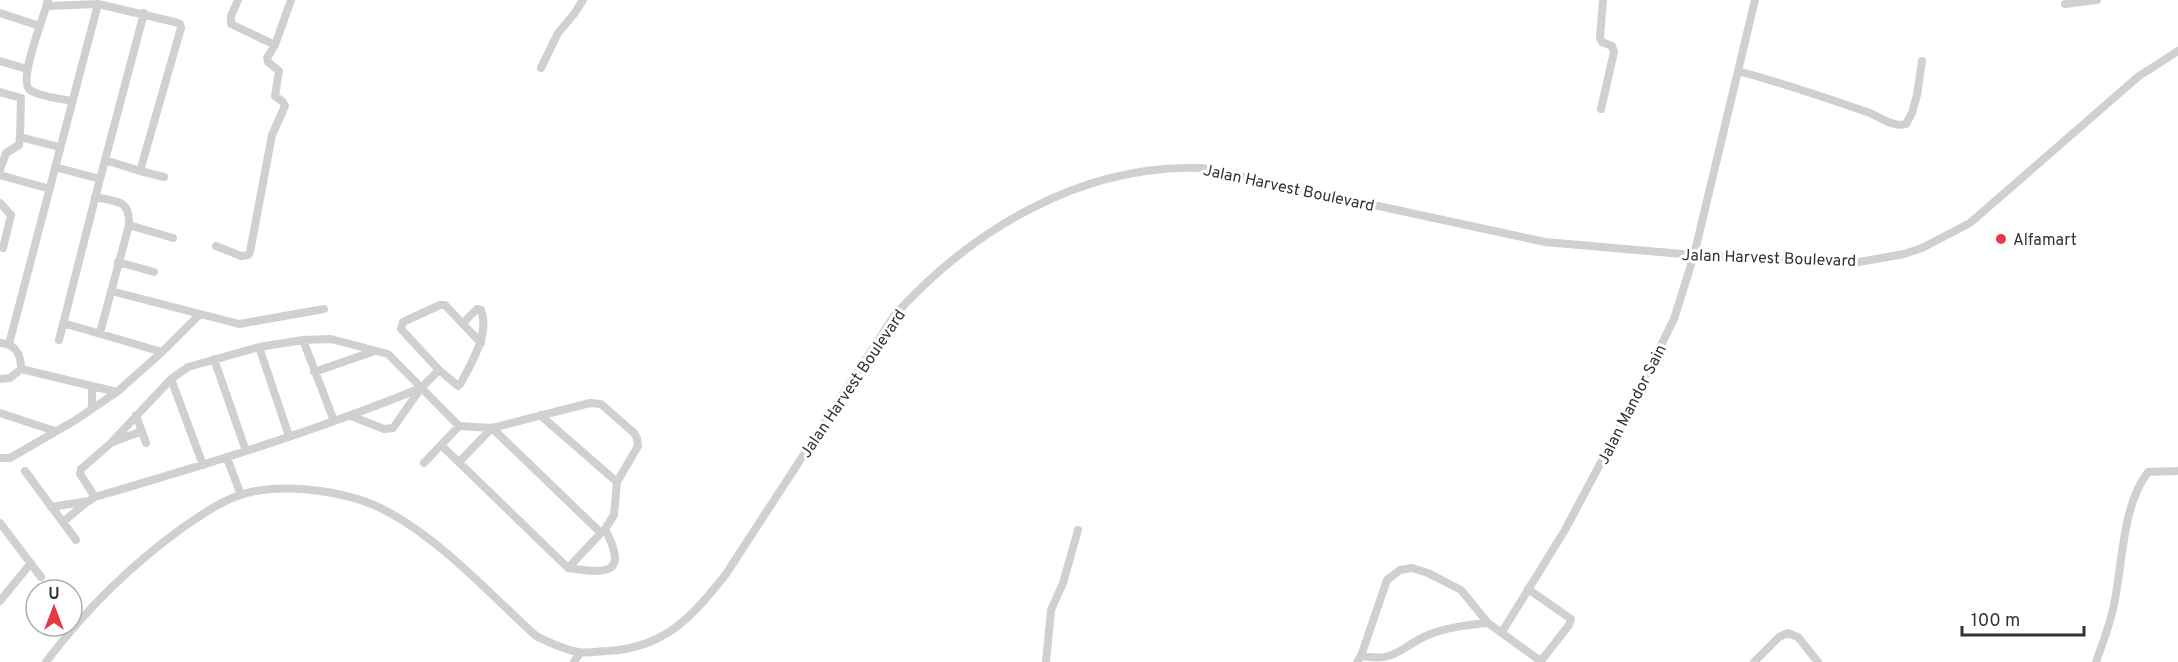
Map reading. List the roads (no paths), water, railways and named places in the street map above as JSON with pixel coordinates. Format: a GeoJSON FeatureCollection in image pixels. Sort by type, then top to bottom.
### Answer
{"type":"FeatureCollection","features":[{"type":"Feature","properties":{"kind":"street"},"geometry":{"type":"LineString","coordinates":[[238,0],[231,16],[231,24],[274,45]]}},
{"type":"Feature","properties":{"kind":"street"},"geometry":{"type":"LineString","coordinates":[[216,246],[241,256],[248,255],[250,252],[272,135],[285,106],[274,96],[279,71],[268,62],[267,58],[291,0]]}},
{"type":"Feature","properties":{"kind":"street"},"geometry":{"type":"LineString","coordinates":[[541,68],[558,33],[583,0]]}},
{"type":"Feature","properties":{"kind":"street"},"geometry":{"type":"LineString","coordinates":[[1601,109],[1614,52],[1612,46],[1602,42],[1600,38],[1603,0]]}},
{"type":"Feature","properties":{"kind":"street","name":"Jalan Mandor Sain"},"geometry":{"type":"LineString","coordinates":[[1502,632],[1564,530],[1674,319],[1695,255],[1755,0]]}},
{"type":"Feature","properties":{"kind":"street"},"geometry":{"type":"LineString","coordinates":[[2071,2],[2097,0]]}},
{"type":"Feature","properties":{"kind":"street"},"geometry":{"type":"LineString","coordinates":[[71,101],[29,89],[26,84],[27,69],[48,3],[98,4],[144,13],[178,23],[181,28],[140,171]]}},
{"type":"Feature","properties":{"kind":"street"},"geometry":{"type":"LineString","coordinates":[[21,369],[21,359],[17,350],[4,343],[50,189],[59,147],[98,4]]}},
{"type":"Feature","properties":{"kind":"street"},"geometry":{"type":"LineString","coordinates":[[59,340],[144,13]]}},
{"type":"Feature","properties":{"kind":"street"},"geometry":{"type":"LineString","coordinates":[[0,14],[40,26]]}},
{"type":"Feature","properties":{"kind":"street","name":"Jalan Harvest Boulevard"},"geometry":{"type":"LineString","coordinates":[[46,662],[61,642],[113,585],[167,539],[216,505],[241,495],[304,488],[352,497],[389,512],[430,538],[536,636],[580,653],[621,650],[659,639],[675,629],[702,604],[726,573],[894,316],[920,288],[944,266],[1001,225],[1063,194],[1094,182],[1153,169],[1202,168],[1545,242],[1695,255],[1859,262],[1904,254],[1922,248],[1970,223],[2139,76],[2178,51]]}},
{"type":"Feature","properties":{"kind":"street"},"geometry":{"type":"LineString","coordinates":[[0,61],[27,69]]}},
{"type":"Feature","properties":{"kind":"street"},"geometry":{"type":"LineString","coordinates":[[1738,71],[1785,83],[1874,114],[1900,126],[1906,124],[1912,113],[1922,61]]}},
{"type":"Feature","properties":{"kind":"street"},"geometry":{"type":"LineString","coordinates":[[0,93],[21,98],[19,145],[6,153],[0,170]]}},
{"type":"Feature","properties":{"kind":"street"},"geometry":{"type":"LineString","coordinates":[[20,137],[59,147]]}},
{"type":"Feature","properties":{"kind":"street"},"geometry":{"type":"LineString","coordinates":[[105,160],[164,177]]}},
{"type":"Feature","properties":{"kind":"street"},"geometry":{"type":"LineString","coordinates":[[55,167],[100,179]]}},
{"type":"Feature","properties":{"kind":"street"},"geometry":{"type":"LineString","coordinates":[[0,175],[50,189]]}},
{"type":"Feature","properties":{"kind":"street"},"geometry":{"type":"LineString","coordinates":[[95,197],[124,204],[128,209],[129,225],[100,333]]}},
{"type":"Feature","properties":{"kind":"street"},"geometry":{"type":"LineString","coordinates":[[0,203],[11,215],[3,248]]}},
{"type":"Feature","properties":{"kind":"street"},"geometry":{"type":"LineString","coordinates":[[129,225],[173,238]]}},
{"type":"Feature","properties":{"kind":"street"},"geometry":{"type":"LineString","coordinates":[[118,262],[153,272]]}},
{"type":"Feature","properties":{"kind":"street"},"geometry":{"type":"LineString","coordinates":[[111,291],[238,324],[324,309]]}},
{"type":"Feature","properties":{"kind":"street"},"geometry":{"type":"LineString","coordinates":[[463,323],[477,309],[481,309],[483,318],[481,343],[458,386],[434,375],[402,331],[401,325],[403,322],[442,305],[448,307],[481,343]]}},
{"type":"Feature","properties":{"kind":"street"},"geometry":{"type":"LineString","coordinates":[[0,458],[10,458],[117,393],[199,315]]}},
{"type":"Feature","properties":{"kind":"street"},"geometry":{"type":"LineString","coordinates":[[63,323],[162,352]]}},
{"type":"Feature","properties":{"kind":"street"},"geometry":{"type":"LineString","coordinates":[[92,499],[80,471],[111,443],[171,379],[188,367],[259,347],[303,340],[331,339],[388,354],[459,426],[492,428],[590,403],[601,404],[634,433],[638,446],[617,482],[614,515],[603,531],[568,568]]}},
{"type":"Feature","properties":{"kind":"street"},"geometry":{"type":"LineString","coordinates":[[303,340],[334,421]]}},
{"type":"Feature","properties":{"kind":"street"},"geometry":{"type":"LineString","coordinates":[[259,347],[289,436]]}},
{"type":"Feature","properties":{"kind":"street"},"geometry":{"type":"LineString","coordinates":[[314,372],[377,350]]}},
{"type":"Feature","properties":{"kind":"street"},"geometry":{"type":"LineString","coordinates":[[214,359],[246,451]]}},
{"type":"Feature","properties":{"kind":"street"},"geometry":{"type":"LineString","coordinates":[[0,379],[10,378],[21,369]]}},
{"type":"Feature","properties":{"kind":"street"},"geometry":{"type":"LineString","coordinates":[[21,369],[117,393]]}},
{"type":"Feature","properties":{"kind":"street"},"geometry":{"type":"LineString","coordinates":[[351,416],[389,429],[393,428],[421,388],[434,375]]}},
{"type":"Feature","properties":{"kind":"street"},"geometry":{"type":"LineString","coordinates":[[171,379],[203,465]]}},
{"type":"Feature","properties":{"kind":"street"},"geometry":{"type":"LineString","coordinates":[[92,386],[92,409]]}},
{"type":"Feature","properties":{"kind":"street"},"geometry":{"type":"LineString","coordinates":[[51,507],[92,499],[227,458],[351,416],[421,388]]}},
{"type":"Feature","properties":{"kind":"street"},"geometry":{"type":"LineString","coordinates":[[0,413],[55,431]]}},
{"type":"Feature","properties":{"kind":"street"},"geometry":{"type":"LineString","coordinates":[[136,415],[146,443]]}},
{"type":"Feature","properties":{"kind":"street"},"geometry":{"type":"LineString","coordinates":[[540,415],[617,482]]}},
{"type":"Feature","properties":{"kind":"street"},"geometry":{"type":"LineString","coordinates":[[424,463],[459,426]]}},
{"type":"Feature","properties":{"kind":"street"},"geometry":{"type":"LineString","coordinates":[[459,462],[492,428]]}},
{"type":"Feature","properties":{"kind":"street"},"geometry":{"type":"LineString","coordinates":[[441,445],[568,568],[606,571],[612,568],[615,561],[613,543],[603,531],[492,428]]}},
{"type":"Feature","properties":{"kind":"street"},"geometry":{"type":"LineString","coordinates":[[111,443],[142,431]]}},
{"type":"Feature","properties":{"kind":"street"},"geometry":{"type":"LineString","coordinates":[[227,458],[241,495]]}},
{"type":"Feature","properties":{"kind":"street"},"geometry":{"type":"LineString","coordinates":[[25,471],[76,540]]}},
{"type":"Feature","properties":{"kind":"street"},"geometry":{"type":"LineString","coordinates":[[2096,662],[2113,611],[2129,518],[2139,485],[2148,472],[2178,471]]}},
{"type":"Feature","properties":{"kind":"street"},"geometry":{"type":"LineString","coordinates":[[63,522],[92,499]]}},
{"type":"Feature","properties":{"kind":"street"},"geometry":{"type":"LineString","coordinates":[[0,523],[41,577]]}},
{"type":"Feature","properties":{"kind":"street"},"geometry":{"type":"LineString","coordinates":[[1046,662],[1051,610],[1063,583],[1078,530]]}},
{"type":"Feature","properties":{"kind":"street"},"geometry":{"type":"LineString","coordinates":[[1,597],[31,563]]}},
{"type":"Feature","properties":{"kind":"street"},"geometry":{"type":"LineString","coordinates":[[1488,623],[1462,626],[1426,636],[1394,658],[1383,662],[1359,659],[1387,580],[1400,570],[1412,568],[1428,573],[1461,590],[1488,623],[1541,662],[1569,626],[1571,619],[1528,589]]}},
{"type":"Feature","properties":{"kind":"street"},"geometry":{"type":"LineString","coordinates":[[1754,662],[1779,637],[1788,633],[1798,637],[1818,662]]}},
{"type":"Feature","properties":{"kind":"street"},"geometry":{"type":"LineString","coordinates":[[574,662],[580,653]]}},
{"type":"Feature","properties":{"kind":"place","name":"Alfamart"},"geometry":{"type":"Point","coordinates":[2001,239]}}]}
